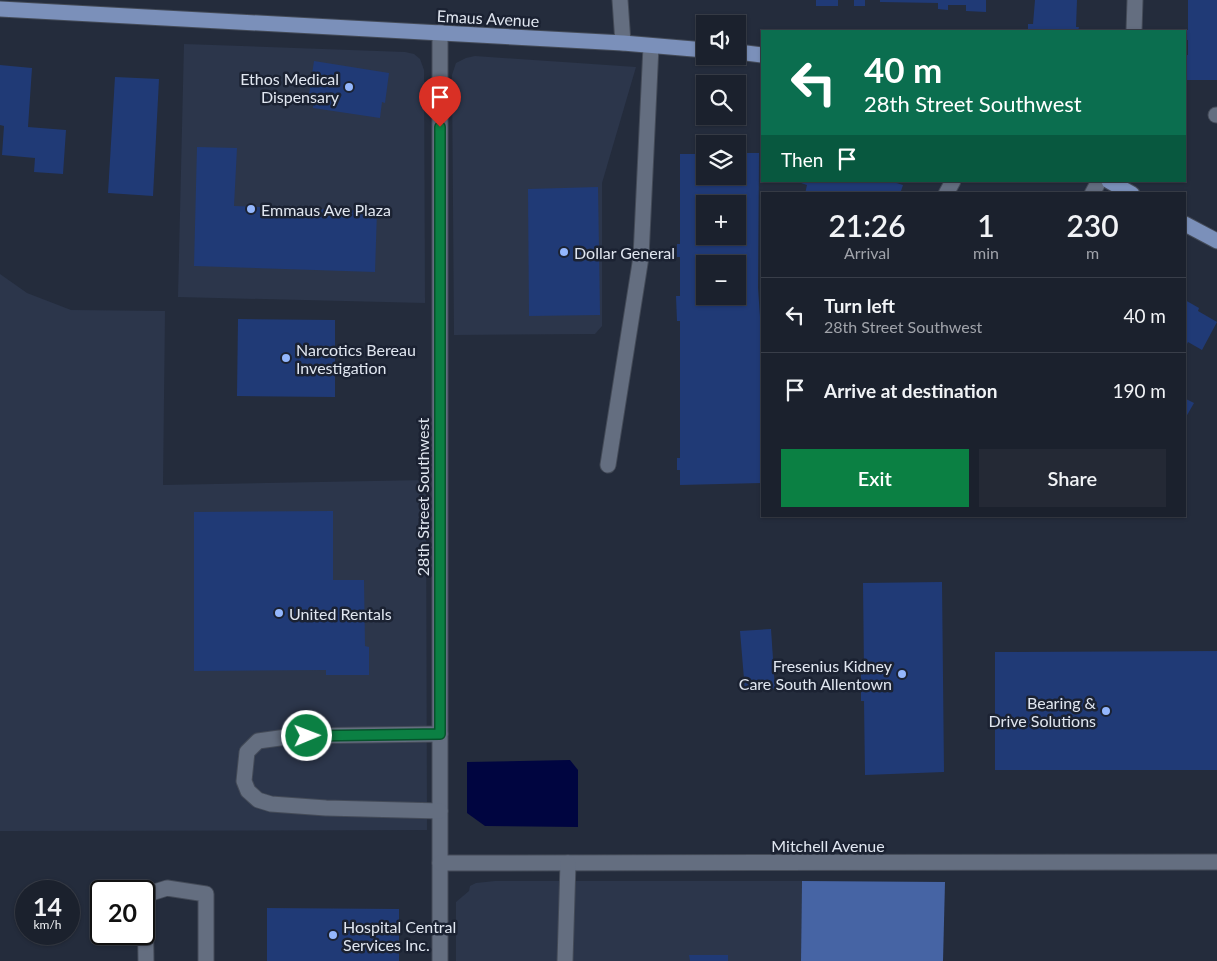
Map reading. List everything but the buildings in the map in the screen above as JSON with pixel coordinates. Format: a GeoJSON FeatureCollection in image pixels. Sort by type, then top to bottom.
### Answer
{"type":"FeatureCollection","features":[{"type":"Feature","properties":{"kind":"main road","name":"Emaus Avenue"},"geometry":{"type":"LineString","coordinates":[[0,9],[47,6],[696,49]]}},
{"type":"Feature","properties":{"kind":"main road"},"geometry":{"type":"LineString","coordinates":[[746,53],[761,55]]}},
{"type":"Feature","properties":{"kind":"main road"},"geometry":{"type":"LineString","coordinates":[[1111,182],[1128,192]]}},
{"type":"Feature","properties":{"kind":"main road"},"geometry":{"type":"LineString","coordinates":[[1186,225],[1217,242]]}},
{"type":"Feature","properties":{"kind":"street"},"geometry":{"type":"LineString","coordinates":[[620,0],[623,43]]}},
{"type":"Feature","properties":{"kind":"street"},"geometry":{"type":"LineString","coordinates":[[1134,30],[1135,0]]}},
{"type":"Feature","properties":{"kind":"street","name":"28th Street Southwest"},"geometry":{"type":"LineString","coordinates":[[440,32],[440,961]]}},
{"type":"Feature","properties":{"kind":"street"},"geometry":{"type":"LineString","coordinates":[[608,465],[641,257],[651,46]]}},
{"type":"Feature","properties":{"kind":"street"},"geometry":{"type":"LineString","coordinates":[[440,734],[294,736],[258,741],[247,752],[244,781],[248,792],[258,800],[284,806],[440,811]]}},
{"type":"Feature","properties":{"kind":"street","name":"Mitchell Avenue"},"geometry":{"type":"LineString","coordinates":[[440,863],[1217,862]]}},
{"type":"Feature","properties":{"kind":"street"},"geometry":{"type":"LineString","coordinates":[[565,961],[568,863]]}},
{"type":"Feature","properties":{"kind":"street"},"geometry":{"type":"LineString","coordinates":[[146,961],[145,895],[167,888],[206,894],[206,961]]}},
{"type":"Feature","properties":{"kind":"shaded area"},"geometry":{"type":"Polygon","coordinates":[[[184,44],[405,52],[414,54],[420,59],[424,70],[425,303],[178,297],[184,44]]]}},
{"type":"Feature","properties":{"kind":"shaded area"},"geometry":{"type":"Polygon","coordinates":[[[475,56],[636,67],[602,183],[602,326],[595,334],[454,335],[452,75],[456,63],[475,56]]]}},
{"type":"Feature","properties":{"kind":"shaded area"},"geometry":{"type":"Polygon","coordinates":[[[0,274],[27,293],[71,310],[165,311],[163,485],[426,480],[427,830],[0,831],[0,274]]]}},
{"type":"Feature","properties":{"kind":"shaded area"},"geometry":{"type":"Polygon","coordinates":[[[570,760],[578,770],[578,827],[485,826],[467,813],[467,762],[570,760]]]}},
{"type":"Feature","properties":{"kind":"shaded area"},"geometry":{"type":"Polygon","coordinates":[[[495,881],[802,881],[801,961],[456,961],[456,902],[469,891],[470,886],[476,883],[495,881]]]}},
{"type":"Feature","properties":{"kind":"shaded area"},"geometry":{"type":"Polygon","coordinates":[[[802,881],[945,882],[943,961],[801,961],[802,881]]]}},
{"type":"Feature","properties":{"kind":"place","name":"Ethos Medical Dispensary"},"geometry":{"type":"Point","coordinates":[349,87]}},
{"type":"Feature","properties":{"kind":"place","name":"Emmaus Ave Plaza"},"geometry":{"type":"Point","coordinates":[251,209]}},
{"type":"Feature","properties":{"kind":"place","name":"Dollar General"},"geometry":{"type":"Point","coordinates":[564,252]}},
{"type":"Feature","properties":{"kind":"place","name":"Narcotics Bereau Investigation"},"geometry":{"type":"Point","coordinates":[286,358]}},
{"type":"Feature","properties":{"kind":"place","name":"United Rentals"},"geometry":{"type":"Point","coordinates":[279,613]}},
{"type":"Feature","properties":{"kind":"place","name":"Fresenius Kidney Care South Allentown"},"geometry":{"type":"Point","coordinates":[902,674]}},
{"type":"Feature","properties":{"kind":"place","name":"Bearing & Drive Solutions"},"geometry":{"type":"Point","coordinates":[1106,711]}},
{"type":"Feature","properties":{"kind":"place","name":"Hospital Central Services Inc."},"geometry":{"type":"Point","coordinates":[333,935]}},
{"type":"Feature","properties":{"kind":"route"},"geometry":{"type":"LineString","coordinates":[[307,736],[440,734],[440,127]]}}]}
